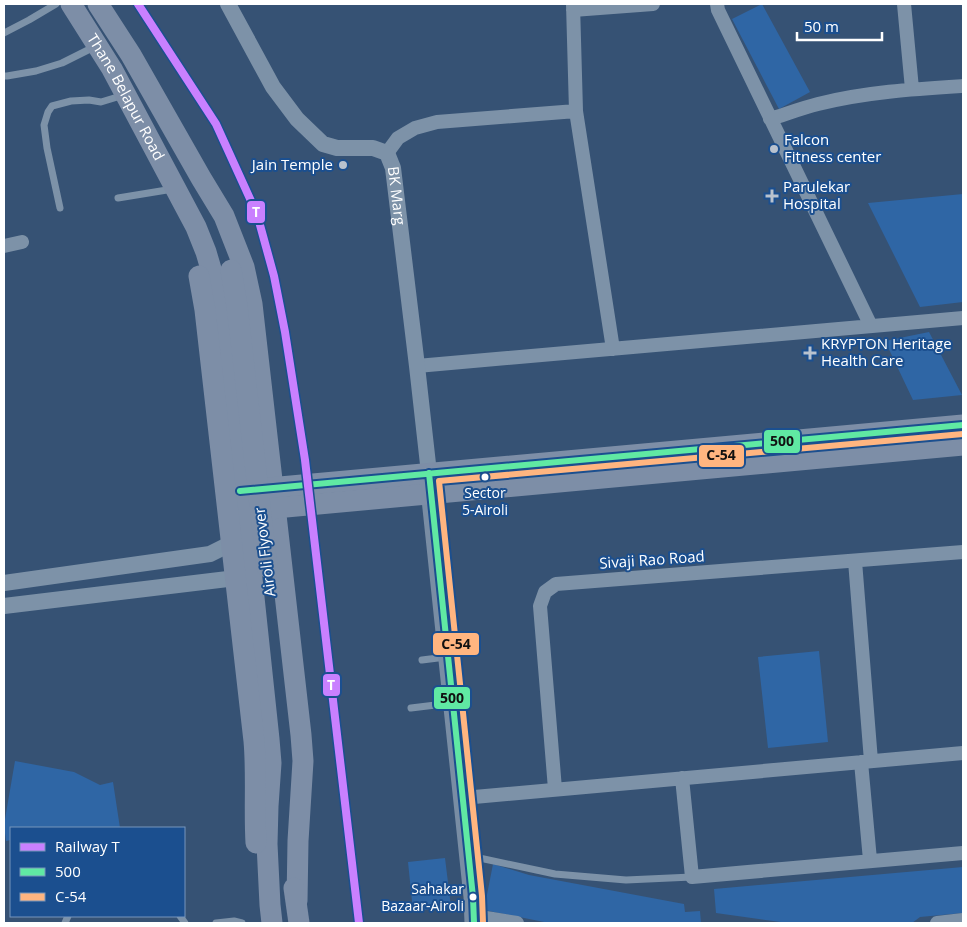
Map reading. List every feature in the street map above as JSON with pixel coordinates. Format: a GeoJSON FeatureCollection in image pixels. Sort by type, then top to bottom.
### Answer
{"type":"FeatureCollection","features":[{"type":"Feature","properties":{"kind":"main road","name":"Thane Belapur Road"},"geometry":{"type":"LineString","coordinates":[[71,4],[112,69],[176,190]]}},
{"type":"Feature","properties":{"kind":"main road","name":"Thane Belapur Road"},"geometry":{"type":"LineString","coordinates":[[98,4],[131,56],[201,178]]}},
{"type":"Feature","properties":{"kind":"main road","name":"Airoli Flyover"},"geometry":{"type":"LineString","coordinates":[[201,178],[230,270],[237,306],[287,737],[286,842],[297,901]]}},
{"type":"Feature","properties":{"kind":"main road"},"geometry":{"type":"LineString","coordinates":[[201,178],[224,216],[236,244],[252,304],[303,761],[298,842],[297,901],[299,923]]}},
{"type":"Feature","properties":{"kind":"main road"},"geometry":{"type":"LineString","coordinates":[[176,190],[189,230],[205,310],[254,741],[256,765],[254,807],[256,843],[271,914]]}},
{"type":"Feature","properties":{"kind":"main road"},"geometry":{"type":"LineString","coordinates":[[176,190],[196,227],[216,286],[240,491],[246,522],[269,739],[267,844],[271,914]]}},
{"type":"Feature","properties":{"kind":"main road"},"geometry":{"type":"LineString","coordinates":[[430,484],[963,424]]}},
{"type":"Feature","properties":{"kind":"main road"},"geometry":{"type":"LineString","coordinates":[[240,491],[274,498],[430,484],[963,446]]}},
{"type":"Feature","properties":{"kind":"main road"},"geometry":{"type":"LineString","coordinates":[[430,484],[474,920]]}},
{"type":"Feature","properties":{"kind":"main road"},"geometry":{"type":"LineString","coordinates":[[246,522],[274,498]]}},
{"type":"Feature","properties":{"kind":"street","name":"BK Marg"},"geometry":{"type":"LineString","coordinates":[[228,4],[273,87],[297,119],[323,144],[336,148],[373,148],[387,153],[393,168],[430,484]]}},
{"type":"Feature","properties":{"kind":"street"},"geometry":{"type":"LineString","coordinates":[[613,349],[576,111],[573,7],[653,4]]}},
{"type":"Feature","properties":{"kind":"street"},"geometry":{"type":"LineString","coordinates":[[717,4],[718,10],[770,119],[871,326]]}},
{"type":"Feature","properties":{"kind":"street"},"geometry":{"type":"LineString","coordinates":[[904,4],[912,89]]}},
{"type":"Feature","properties":{"kind":"street"},"geometry":{"type":"LineString","coordinates":[[770,119],[818,104],[860,96],[912,89],[963,86]]}},
{"type":"Feature","properties":{"kind":"street"},"geometry":{"type":"LineString","coordinates":[[387,153],[398,138],[415,128],[437,122],[576,111]]}},
{"type":"Feature","properties":{"kind":"street"},"geometry":{"type":"LineString","coordinates":[[4,246],[22,242]]}},
{"type":"Feature","properties":{"kind":"street"},"geometry":{"type":"LineString","coordinates":[[417,366],[963,318]]}},
{"type":"Feature","properties":{"kind":"street"},"geometry":{"type":"LineString","coordinates":[[4,583],[210,554],[226,546],[237,537],[246,522]]}},
{"type":"Feature","properties":{"kind":"street","name":"Sivaji Rao Road"},"geometry":{"type":"LineString","coordinates":[[555,789],[540,606],[545,592],[556,584],[963,552]]}},
{"type":"Feature","properties":{"kind":"street"},"geometry":{"type":"LineString","coordinates":[[854,561],[870,860]]}},
{"type":"Feature","properties":{"kind":"street"},"geometry":{"type":"LineString","coordinates":[[4,606],[236,578]]}},
{"type":"Feature","properties":{"kind":"street"},"geometry":{"type":"LineString","coordinates":[[463,798],[963,753]]}},
{"type":"Feature","properties":{"kind":"street"},"geometry":{"type":"LineString","coordinates":[[682,778],[692,877],[963,853]]}},
{"type":"Feature","properties":{"kind":"street"},"geometry":{"type":"LineString","coordinates":[[474,920],[517,923]]}},
{"type":"Feature","properties":{"kind":"street"},"geometry":{"type":"LineString","coordinates":[[937,923],[963,920]]}},
{"type":"Feature","properties":{"kind":"lane"},"geometry":{"type":"LineString","coordinates":[[4,33],[56,4]]}},
{"type":"Feature","properties":{"kind":"lane"},"geometry":{"type":"LineString","coordinates":[[4,76],[36,71],[62,63],[97,46]]}},
{"type":"Feature","properties":{"kind":"lane"},"geometry":{"type":"LineString","coordinates":[[60,208],[44,126],[48,112],[52,106],[89,100],[101,102],[125,94]]}},
{"type":"Feature","properties":{"kind":"lane"},"geometry":{"type":"LineString","coordinates":[[118,198],[176,190]]}},
{"type":"Feature","properties":{"kind":"lane"},"geometry":{"type":"LineString","coordinates":[[422,660],[448,656]]}},
{"type":"Feature","properties":{"kind":"lane"},"geometry":{"type":"LineString","coordinates":[[412,708],[453,703]]}},
{"type":"Feature","properties":{"kind":"lane"},"geometry":{"type":"LineString","coordinates":[[469,856],[555,874],[626,880],[692,877]]}},
{"type":"Feature","properties":{"kind":"lane"},"geometry":{"type":"LineString","coordinates":[[216,923],[234,921],[242,923]]}},
{"type":"Feature","properties":{"kind":"shaded area"},"geometry":{"type":"Polygon","coordinates":[[[762,4],[810,92],[779,109],[732,19],[762,4]]]}},
{"type":"Feature","properties":{"kind":"shaded area"},"geometry":{"type":"Polygon","coordinates":[[[963,194],[963,302],[920,307],[868,203],[963,194]]]}},
{"type":"Feature","properties":{"kind":"shaded area"},"geometry":{"type":"Polygon","coordinates":[[[929,332],[962,395],[913,400],[885,341],[929,332]]]}},
{"type":"Feature","properties":{"kind":"shaded area"},"geometry":{"type":"Polygon","coordinates":[[[819,651],[828,742],[768,748],[758,657],[819,651]]]}},
{"type":"Feature","properties":{"kind":"shaded area"},"geometry":{"type":"Polygon","coordinates":[[[15,761],[74,772],[100,785],[113,782],[120,827],[10,827],[10,840],[6,841],[4,825],[15,761]]]}},
{"type":"Feature","properties":{"kind":"shaded area"},"geometry":{"type":"Polygon","coordinates":[[[445,858],[451,907],[413,911],[408,862],[445,858]]]}},
{"type":"Feature","properties":{"kind":"shaded area"},"geometry":{"type":"Polygon","coordinates":[[[493,864],[529,875],[684,904],[685,912],[700,911],[701,923],[549,923],[484,910],[493,864]]]}},
{"type":"Feature","properties":{"kind":"shaded area"},"geometry":{"type":"Polygon","coordinates":[[[963,867],[963,913],[920,917],[912,923],[788,923],[716,913],[714,889],[963,867]]]}},
{"type":"Feature","properties":{"kind":"rail line","name":"T"},"geometry":{"type":"LineString","coordinates":[[138,4],[216,124],[257,214],[274,276],[285,332],[305,460],[359,923]]}},
{"type":"Feature","properties":{"kind":"transit line","name":"500"},"geometry":{"type":"LineString","coordinates":[[240,491],[963,425]]}},
{"type":"Feature","properties":{"kind":"transit line","name":"C-54"},"geometry":{"type":"LineString","coordinates":[[483,923],[482,896],[439,481],[963,434]]}},
{"type":"Feature","properties":{"kind":"transit line","name":"500"},"geometry":{"type":"LineString","coordinates":[[429,473],[473,897],[474,923]]}},
{"type":"Feature","properties":{"kind":"place","name":"Falcon Fitness center"},"geometry":{"type":"Point","coordinates":[774,149]}},
{"type":"Feature","properties":{"kind":"place","name":"Jain Temple"},"geometry":{"type":"Point","coordinates":[343,165]}},
{"type":"Feature","properties":{"kind":"place","name":"Parulekar Hospital"},"geometry":{"type":"Point","coordinates":[772,196]}},
{"type":"Feature","properties":{"kind":"place","name":"KRYPTON Heritage Health Care"},"geometry":{"type":"Point","coordinates":[810,353]}},
{"type":"Feature","properties":{"kind":"place","name":"Sector 5-Airoli"},"geometry":{"type":"Point","coordinates":[485,477]}},
{"type":"Feature","properties":{"kind":"place","name":"Sahakar Bazaar-Airoli"},"geometry":{"type":"Point","coordinates":[473,897]}}]}
